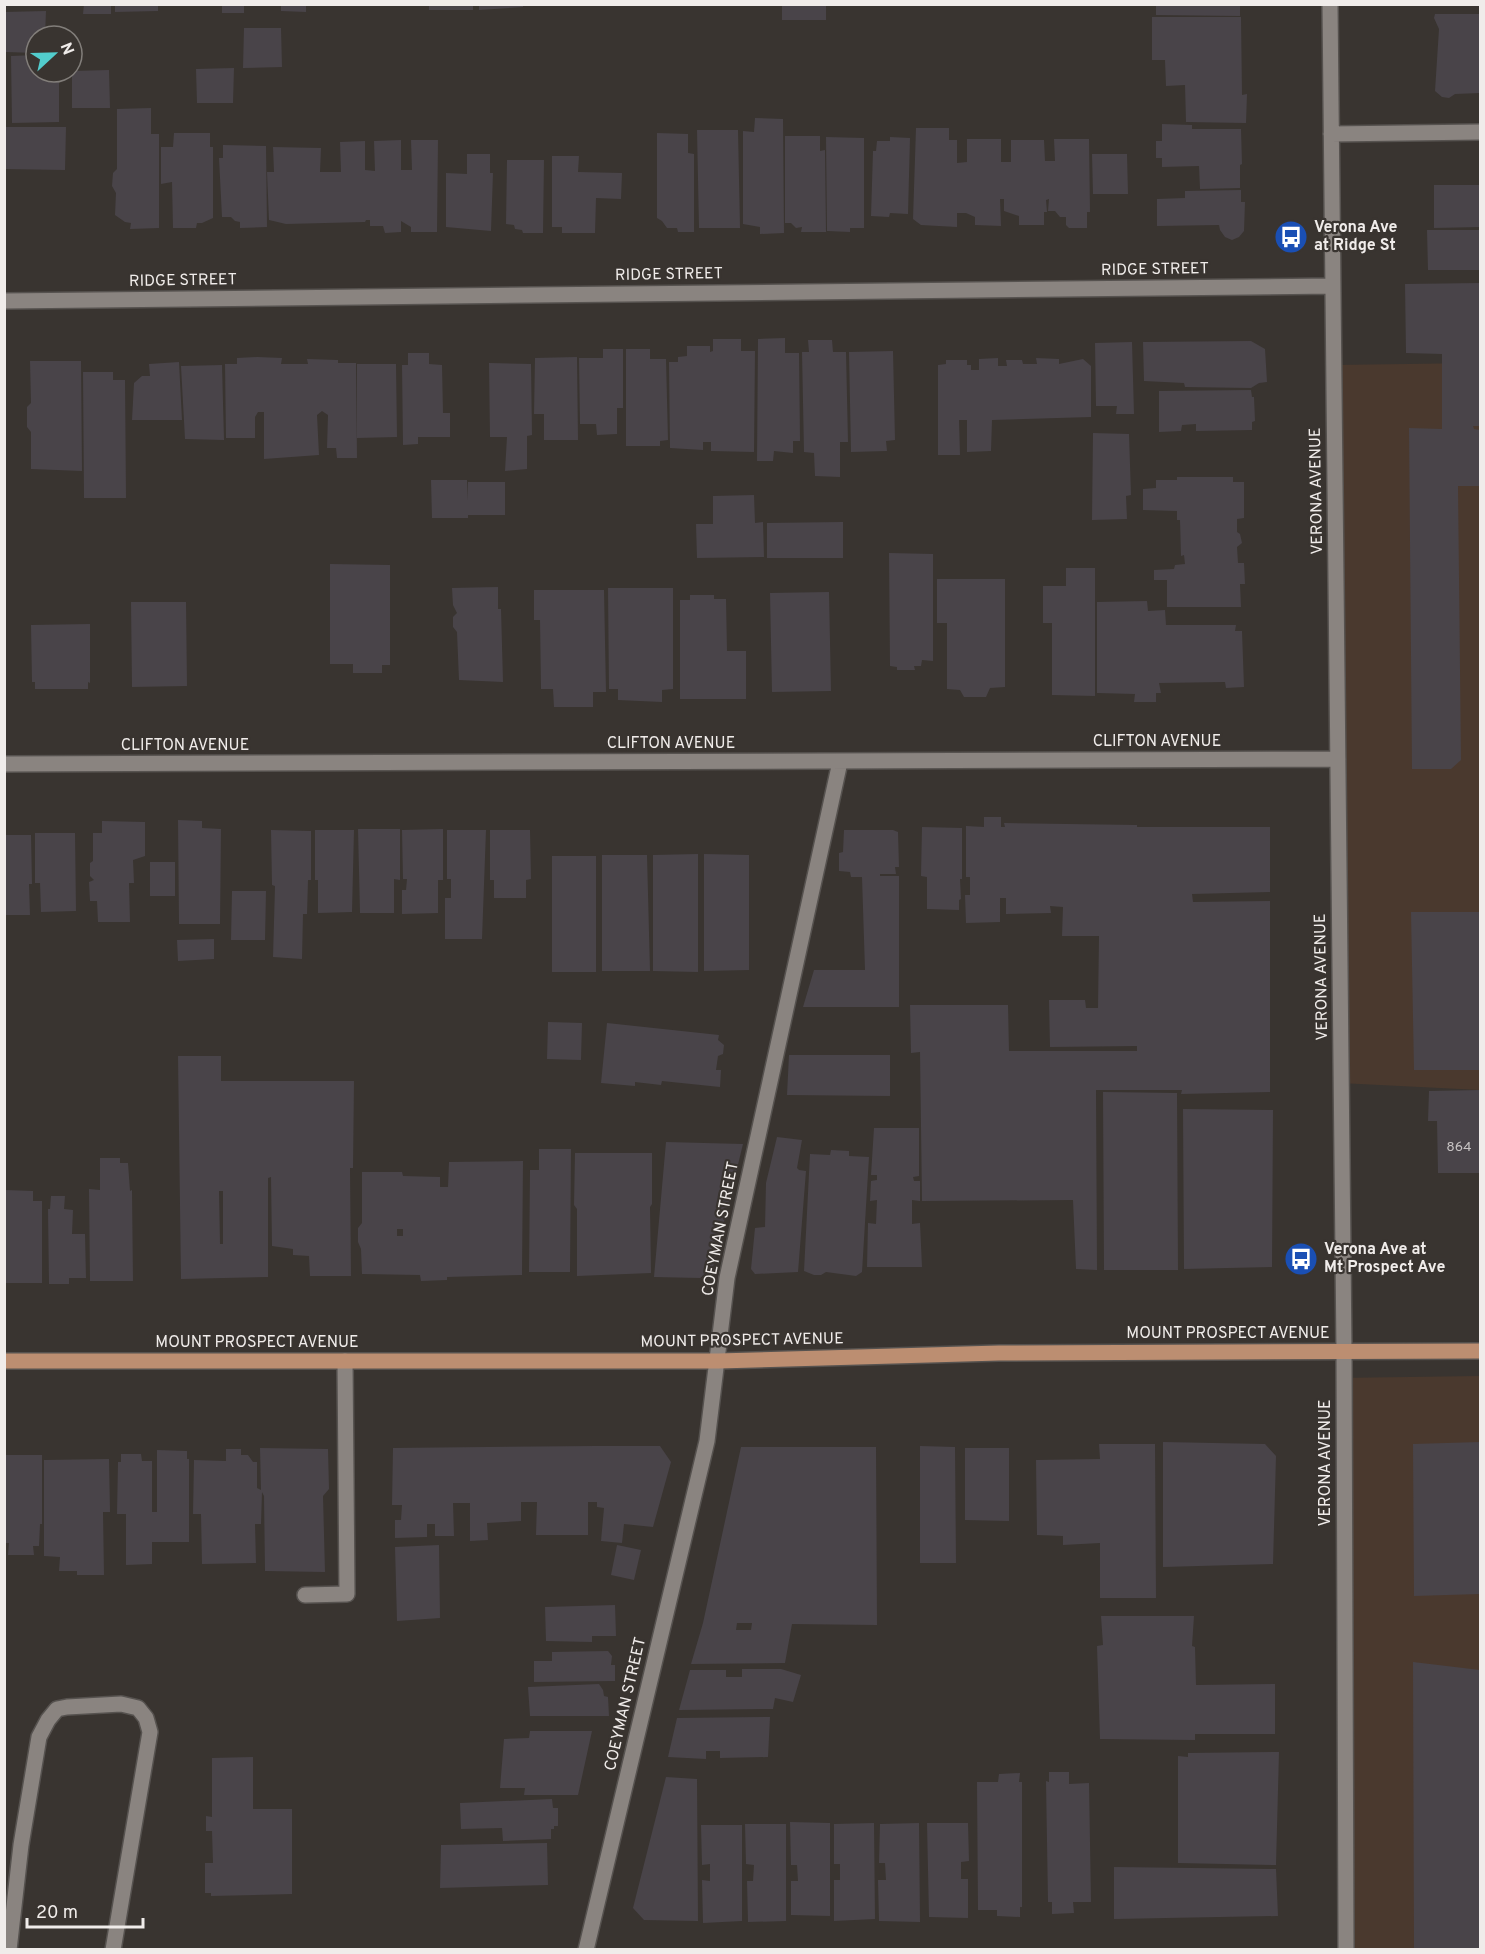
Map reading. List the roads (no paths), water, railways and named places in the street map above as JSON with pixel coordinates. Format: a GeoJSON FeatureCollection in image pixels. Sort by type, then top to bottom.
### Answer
{"type":"FeatureCollection","features":[{"type":"Feature","properties":{"kind":"main road","name":"MOUNT PROSPECT AVENUE"},"geometry":{"type":"LineString","coordinates":[[4,1361],[718,1361],[999,1353],[1480,1351]]}},
{"type":"Feature","properties":{"kind":"street","name":"VERONA AVENUE"},"geometry":{"type":"LineString","coordinates":[[1330,4],[1344,1351],[1346,1950]]}},
{"type":"Feature","properties":{"kind":"street"},"geometry":{"type":"LineString","coordinates":[[1332,134],[1480,132]]}},
{"type":"Feature","properties":{"kind":"street","name":"RIDGE STREET"},"geometry":{"type":"LineString","coordinates":[[4,301],[1333,286]]}},
{"type":"Feature","properties":{"kind":"street","name":"CLIFTON AVENUE"},"geometry":{"type":"LineString","coordinates":[[4,764],[1338,759]]}},
{"type":"Feature","properties":{"kind":"street","name":"COEYMAN STREET"},"geometry":{"type":"LineString","coordinates":[[586,1950],[708,1441],[727,1278],[840,762]]}},
{"type":"Feature","properties":{"kind":"street"},"geometry":{"type":"LineString","coordinates":[[305,1595],[347,1594],[345,1361]]}},
{"type":"Feature","properties":{"kind":"street"},"geometry":{"type":"LineString","coordinates":[[9,1950],[21,1845],[39,1737],[57,1709],[121,1704],[138,1708],[146,1718],[150,1732],[112,1950]]}},
{"type":"Feature","properties":{"kind":"place","name":"Verona Ave at Ridge St"},"geometry":{"type":"Point","coordinates":[1291,237]}},
{"type":"Feature","properties":{"kind":"place","name":"Verona Ave at Mt Prospect Ave"},"geometry":{"type":"Point","coordinates":[1301,1259]}}]}
